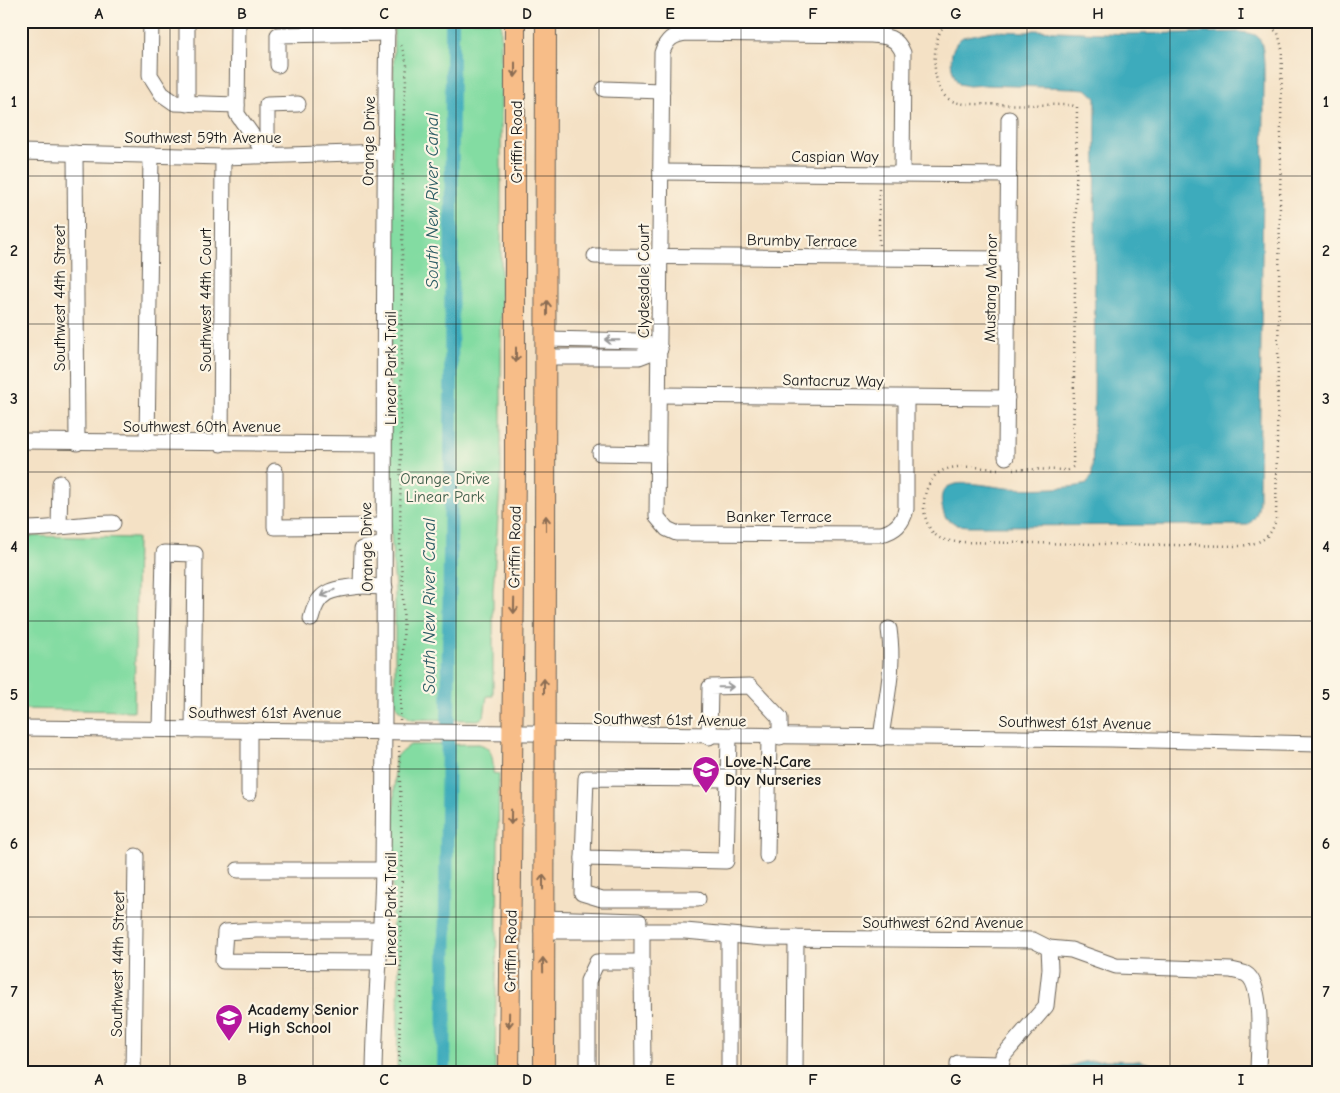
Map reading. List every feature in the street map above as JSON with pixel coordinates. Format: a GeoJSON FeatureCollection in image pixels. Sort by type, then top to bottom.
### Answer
{"type":"FeatureCollection","features":[{"type":"Feature","properties":{"kind":"main road","name":"Griffin Road"},"geometry":{"type":"LineString","coordinates":[[510,1069],[516,186],[515,21]]}},
{"type":"Feature","properties":{"kind":"main road","name":"Griffin Road"},"geometry":{"type":"LineString","coordinates":[[544,1072],[542,924],[547,348],[546,21]]}},
{"type":"Feature","properties":{"kind":"main road"},"geometry":{"type":"LineString","coordinates":[[516,186],[527,194],[528,325],[547,348]]}},
{"type":"Feature","properties":{"kind":"street"},"geometry":{"type":"LineString","coordinates":[[151,21],[150,75],[162,94],[175,103],[237,105]]}},
{"type":"Feature","properties":{"kind":"street"},"geometry":{"type":"LineString","coordinates":[[187,21],[187,104]]}},
{"type":"Feature","properties":{"kind":"street"},"geometry":{"type":"LineString","coordinates":[[238,21],[237,114],[267,156]]}},
{"type":"Feature","properties":{"kind":"street"},"geometry":{"type":"LineString","coordinates":[[278,65],[278,35],[391,31]]}},
{"type":"Feature","properties":{"kind":"street","name":"Orange Drive"},"geometry":{"type":"LineString","coordinates":[[374,1072],[383,870],[385,152],[391,31]]}},
{"type":"Feature","properties":{"kind":"street","name":"Clydesdale Court"},"geometry":{"type":"LineString","coordinates":[[661,523],[657,517],[656,506],[660,348],[662,53],[669,40],[674,36],[687,33],[871,35],[890,37],[896,40],[903,53],[902,174]]}},
{"type":"Feature","properties":{"kind":"street"},"geometry":{"type":"LineString","coordinates":[[604,89],[662,91]]}},
{"type":"Feature","properties":{"kind":"street"},"geometry":{"type":"LineString","coordinates":[[267,156],[267,105],[298,104]]}},
{"type":"Feature","properties":{"kind":"street","name":"Mustang Manor"},"geometry":{"type":"LineString","coordinates":[[1007,465],[1009,119]]}},
{"type":"Feature","properties":{"kind":"street","name":"Southwest 59th Avenue"},"geometry":{"type":"LineString","coordinates":[[21,152],[223,157],[385,152]]}},
{"type":"Feature","properties":{"kind":"street","name":"Southwest 44th Street"},"geometry":{"type":"LineString","coordinates":[[75,153],[77,443]]}},
{"type":"Feature","properties":{"kind":"street"},"geometry":{"type":"LineString","coordinates":[[147,443],[151,155]]}},
{"type":"Feature","properties":{"kind":"street","name":"Southwest 44th Court"},"geometry":{"type":"LineString","coordinates":[[221,444],[223,157]]}},
{"type":"Feature","properties":{"kind":"street","name":"Caspian Way"},"geometry":{"type":"LineString","coordinates":[[661,172],[1009,175]]}},
{"type":"Feature","properties":{"kind":"street","name":"Brumby Terrace"},"geometry":{"type":"LineString","coordinates":[[595,256],[1008,260]]}},
{"type":"Feature","properties":{"kind":"street"},"geometry":{"type":"LineString","coordinates":[[547,348],[639,356],[660,348]]}},
{"type":"Feature","properties":{"kind":"street","name":"Santacruz Way"},"geometry":{"type":"LineString","coordinates":[[659,395],[1007,398]]}},
{"type":"Feature","properties":{"kind":"street","name":"Banker Terrace"},"geometry":{"type":"LineString","coordinates":[[661,523],[667,529],[676,533],[881,534],[891,532],[904,518],[906,509],[906,398]]}},
{"type":"Feature","properties":{"kind":"street","name":"Southwest 60th Avenue"},"geometry":{"type":"LineString","coordinates":[[21,441],[77,443],[383,444]]}},
{"type":"Feature","properties":{"kind":"street"},"geometry":{"type":"LineString","coordinates":[[600,453],[658,454]]}},
{"type":"Feature","properties":{"kind":"street"},"geometry":{"type":"LineString","coordinates":[[275,471],[274,527],[383,526]]}},
{"type":"Feature","properties":{"kind":"street"},"geometry":{"type":"LineString","coordinates":[[59,527],[60,483]]}},
{"type":"Feature","properties":{"kind":"street"},"geometry":{"type":"LineString","coordinates":[[21,529],[43,530],[80,524],[113,524]]}},
{"type":"Feature","properties":{"kind":"street"},"geometry":{"type":"LineString","coordinates":[[361,586],[362,549],[384,544]]}},
{"type":"Feature","properties":{"kind":"street"},"geometry":{"type":"LineString","coordinates":[[160,729],[164,553],[195,554],[193,730]]}},
{"type":"Feature","properties":{"kind":"street"},"geometry":{"type":"LineString","coordinates":[[311,619],[314,604],[323,594],[338,588],[361,586],[385,587]]}},
{"type":"Feature","properties":{"kind":"street"},"geometry":{"type":"LineString","coordinates":[[881,738],[892,679],[889,628]]}},
{"type":"Feature","properties":{"kind":"street"},"geometry":{"type":"LineString","coordinates":[[709,737],[710,687],[750,686],[780,718],[775,737],[767,856]]}},
{"type":"Feature","properties":{"kind":"street","name":"Southwest 61st Avenue"},"geometry":{"type":"LineString","coordinates":[[21,728],[1319,744]]}},
{"type":"Feature","properties":{"kind":"street"},"geometry":{"type":"LineString","coordinates":[[249,730],[249,793]]}},
{"type":"Feature","properties":{"kind":"street"},"geometry":{"type":"LineString","coordinates":[[583,858],[726,861],[729,737]]}},
{"type":"Feature","properties":{"kind":"street"},"geometry":{"type":"LineString","coordinates":[[698,899],[602,899],[582,893],[586,778],[727,778]]}},
{"type":"Feature","properties":{"kind":"street","name":"Southwest 44th Street"},"geometry":{"type":"LineString","coordinates":[[133,1072],[136,856]]}},
{"type":"Feature","properties":{"kind":"street"},"geometry":{"type":"LineString","coordinates":[[238,870],[383,870]]}},
{"type":"Feature","properties":{"kind":"street","name":"Southwest 62nd Avenue"},"geometry":{"type":"LineString","coordinates":[[542,924],[685,922],[693,932]]}},
{"type":"Feature","properties":{"kind":"street","name":"Southwest 62nd Avenue"},"geometry":{"type":"LineString","coordinates":[[542,924],[693,932],[729,936],[1033,940],[1049,948],[1071,950],[1116,966],[1231,970],[1247,975],[1254,984],[1258,1002],[1258,1072]]}},
{"type":"Feature","properties":{"kind":"street"},"geometry":{"type":"LineString","coordinates":[[379,962],[223,961],[225,932],[256,930],[381,930]]}},
{"type":"Feature","properties":{"kind":"street"},"geometry":{"type":"LineString","coordinates":[[642,930],[643,1072]]}},
{"type":"Feature","properties":{"kind":"street"},"geometry":{"type":"LineString","coordinates":[[729,936],[729,1072]]}},
{"type":"Feature","properties":{"kind":"street"},"geometry":{"type":"LineString","coordinates":[[795,1072],[796,938]]}},
{"type":"Feature","properties":{"kind":"street"},"geometry":{"type":"LineString","coordinates":[[958,1072],[958,1063],[1001,1068],[1003,1056],[1007,1050],[1046,1006],[1050,969],[1049,948]]}},
{"type":"Feature","properties":{"kind":"street"},"geometry":{"type":"LineString","coordinates":[[588,1072],[588,981],[597,962],[642,962]]}},
{"type":"Feature","properties":{"kind":"path"},"geometry":{"type":"LineString","coordinates":[[948,21],[941,28],[936,44],[935,74],[939,88],[950,100],[965,104],[1071,105],[1077,107],[1073,467],[1068,470],[1007,465],[945,470],[931,479],[927,486],[925,514],[931,530],[945,540],[956,542],[1241,546],[1263,541],[1270,535],[1276,519],[1282,48],[1278,33],[1264,21]]}},
{"type":"Feature","properties":{"kind":"path","name":"Linear Park Trail"},"geometry":{"type":"LineString","coordinates":[[391,31],[407,64],[403,144],[400,552],[404,590],[404,678],[401,716]]}},
{"type":"Feature","properties":{"kind":"path"},"geometry":{"type":"LineString","coordinates":[[879,182],[879,245]]}},
{"type":"Feature","properties":{"kind":"path","name":"Linear Park Trail"},"geometry":{"type":"LineString","coordinates":[[399,747],[402,860],[399,1072]]}},
{"type":"Feature","properties":{"kind":"green space","name":"Orange Drive Linear Park"},"geometry":{"type":"Polygon","coordinates":[[[394,21],[501,21],[501,474],[493,590],[493,696],[487,696],[484,717],[478,720],[411,719],[398,709],[395,702],[395,588],[389,508],[394,21]]]}},
{"type":"Feature","properties":{"kind":"green space"},"geometry":{"type":"Polygon","coordinates":[[[21,536],[137,538],[134,711],[21,709],[21,536]]]}},
{"type":"Feature","properties":{"kind":"green space"},"geometry":{"type":"Polygon","coordinates":[[[479,744],[488,749],[492,755],[493,773],[499,774],[495,1072],[397,1072],[399,956],[394,951],[392,911],[395,757],[410,745],[479,744]]]}},
{"type":"Feature","properties":{"kind":"water"},"geometry":{"type":"Polygon","coordinates":[[[1034,30],[1127,34],[1240,32],[1255,35],[1259,38],[1264,61],[1264,109],[1259,500],[1257,513],[1248,525],[969,526],[957,525],[945,517],[941,498],[946,488],[952,485],[967,483],[1007,488],[1060,488],[1087,484],[1092,475],[1096,98],[1086,89],[969,86],[959,84],[953,73],[951,59],[954,47],[963,37],[993,31],[1027,32],[1034,30]]]}},
{"type":"Feature","properties":{"kind":"water"},"geometry":{"type":"Polygon","coordinates":[[[1103,1060],[1140,1061],[1151,1064],[1154,1072],[1035,1072],[1057,1070],[1083,1062],[1103,1060]]]}},
{"type":"Feature","properties":{"kind":"waterway","name":"South New River Canal"},"geometry":{"type":"LineString","coordinates":[[444,1072],[451,467],[452,21]]}},
{"type":"Feature","properties":{"kind":"place","name":"Love-N-Care Day Nurseries"},"geometry":{"type":"Point","coordinates":[706,794]}},
{"type":"Feature","properties":{"kind":"place","name":"Academy Senior High School"},"geometry":{"type":"Point","coordinates":[229,1042]}}]}
